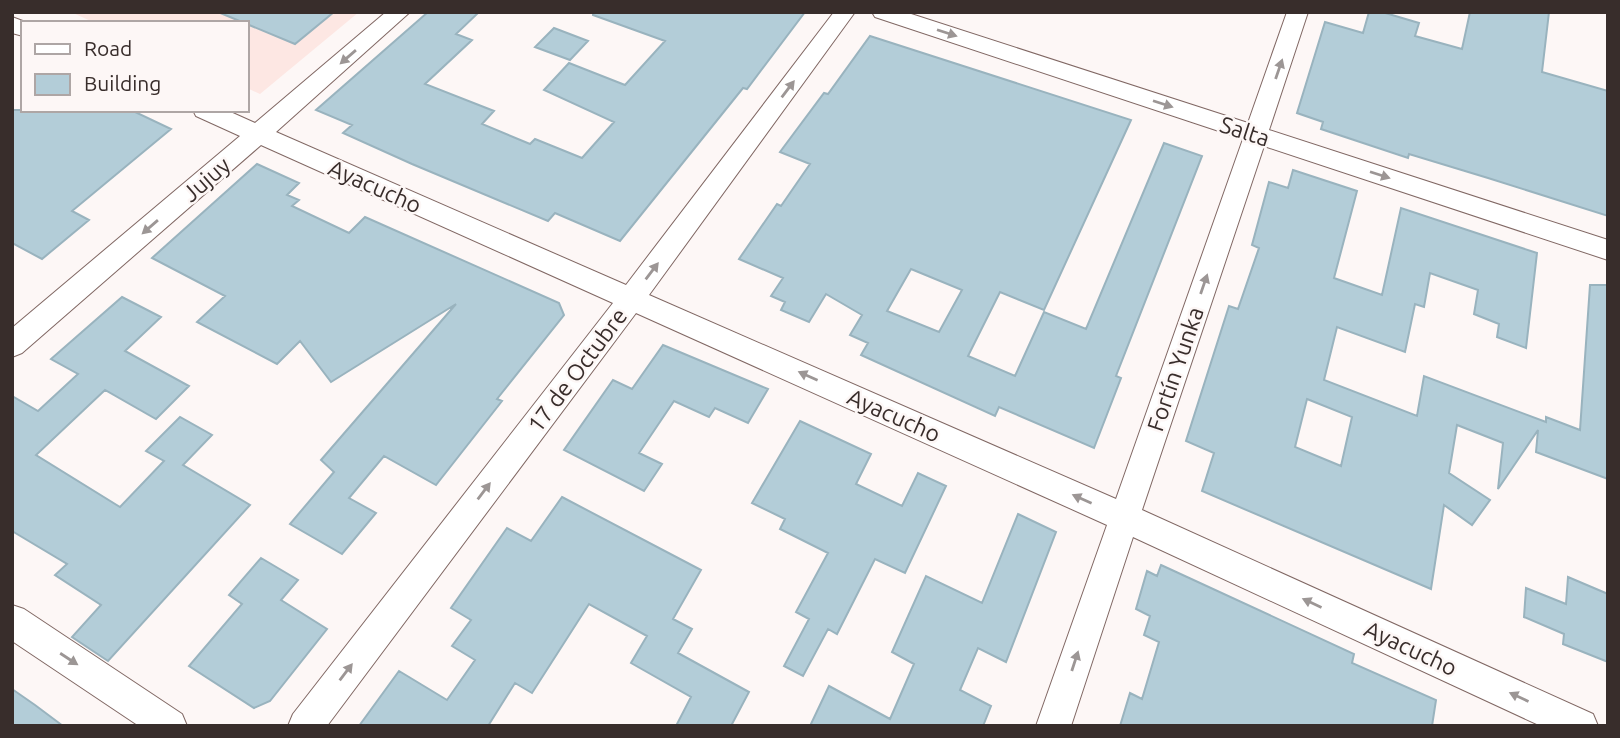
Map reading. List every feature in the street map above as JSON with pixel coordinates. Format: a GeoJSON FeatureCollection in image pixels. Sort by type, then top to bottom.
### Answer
{"type":"FeatureCollection","features":[{"type":"Feature","properties":{"kind":"street","name":"Jujuy"},"geometry":{"type":"LineString","coordinates":[[12,345],[400,12]]}},
{"type":"Feature","properties":{"kind":"street","name":"17 de Octubre"},"geometry":{"type":"LineString","coordinates":[[305,726],[632,298],[845,12]]}},
{"type":"Feature","properties":{"kind":"street","name":"Salta"},"geometry":{"type":"LineString","coordinates":[[882,12],[1608,250]]}},
{"type":"Feature","properties":{"kind":"street","name":"Fortín Yunka"},"geometry":{"type":"LineString","coordinates":[[1054,726],[1123,517],[1298,12]]}},
{"type":"Feature","properties":{"kind":"street","name":"Ayacucho"},"geometry":{"type":"LineString","coordinates":[[208,112],[1123,517],[1581,726]]}},
{"type":"Feature","properties":{"kind":"street"},"geometry":{"type":"LineString","coordinates":[[12,621],[170,726]]}},
{"type":"Feature","properties":{"kind":"shaded area"},"geometry":{"type":"Polygon","coordinates":[[[71,12],[359,12],[260,94],[248,88],[248,21],[91,21],[71,12]]]}},
{"type":"Feature","properties":{"kind":"building"},"geometry":{"type":"Polygon","coordinates":[[[218,12],[334,12],[295,44],[248,24],[248,21],[240,21],[218,12]]]}},
{"type":"Feature","properties":{"kind":"building"},"geometry":{"type":"Polygon","coordinates":[[[428,12],[479,12],[456,34],[472,40],[425,84],[494,111],[482,124],[530,144],[535,139],[582,158],[614,122],[544,90],[569,63],[625,85],[665,41],[593,15],[593,12],[805,12],[747,89],[743,88],[620,241],[555,213],[548,221],[412,164],[343,133],[352,125],[316,110],[428,12]]]}},
{"type":"Feature","properties":{"kind":"building"},"geometry":{"type":"Polygon","coordinates":[[[1369,12],[1382,12],[1419,23],[1415,36],[1462,49],[1470,12],[1549,12],[1542,72],[1608,91],[1608,216],[1409,154],[1408,158],[1321,129],[1323,122],[1297,113],[1325,22],[1363,33],[1369,12]]]}},
{"type":"Feature","properties":{"kind":"building"},"geometry":{"type":"Polygon","coordinates":[[[554,28],[588,41],[570,60],[535,47],[554,28]]]}},
{"type":"Feature","properties":{"kind":"building"},"geometry":{"type":"Polygon","coordinates":[[[870,36],[1131,120],[1044,310],[1000,292],[968,356],[1015,376],[1044,312],[1086,329],[1164,143],[1202,156],[1116,376],[1121,378],[1094,448],[999,407],[995,416],[861,355],[868,343],[850,335],[862,315],[826,294],[809,322],[781,310],[785,302],[771,296],[783,278],[739,259],[777,204],[781,206],[810,164],[780,152],[824,93],[828,94],[870,36]],[[911,269],[887,311],[939,332],[962,290],[911,269]]]}},
{"type":"Feature","properties":{"kind":"building"},"geometry":{"type":"Polygon","coordinates":[[[12,110],[135,112],[171,129],[72,211],[89,220],[42,259],[12,243],[12,110]]]}},
{"type":"Feature","properties":{"kind":"building"},"geometry":{"type":"Polygon","coordinates":[[[257,164],[299,183],[287,195],[299,200],[292,206],[349,233],[365,217],[559,303],[564,315],[497,399],[502,401],[436,485],[384,456],[349,498],[376,513],[342,554],[290,524],[334,472],[321,460],[456,304],[331,382],[300,341],[277,364],[197,322],[225,296],[152,258],[257,164]]]}},
{"type":"Feature","properties":{"kind":"building"},"geometry":{"type":"Polygon","coordinates":[[[1293,170],[1357,191],[1334,278],[1382,295],[1401,208],[1537,253],[1526,348],[1497,337],[1499,324],[1474,314],[1478,290],[1430,273],[1424,307],[1415,304],[1405,352],[1337,327],[1324,380],[1417,416],[1424,376],[1546,422],[1546,417],[1580,430],[1590,285],[1608,285],[1608,479],[1536,452],[1538,430],[1498,489],[1503,443],[1457,425],[1449,473],[1490,500],[1472,525],[1444,505],[1431,589],[1202,491],[1214,453],[1186,441],[1229,306],[1238,309],[1259,248],[1252,245],[1269,182],[1288,188],[1293,170]],[[1307,399],[1295,447],[1341,466],[1352,417],[1307,399]]]}},
{"type":"Feature","properties":{"kind":"building"},"geometry":{"type":"Polygon","coordinates":[[[122,297],[161,317],[125,351],[189,386],[156,419],[105,390],[36,455],[120,507],[164,461],[146,451],[180,417],[212,435],[183,465],[250,505],[108,661],[72,637],[101,605],[55,575],[67,564],[12,531],[12,396],[38,411],[78,374],[51,359],[122,297]]]}},
{"type":"Feature","properties":{"kind":"building"},"geometry":{"type":"Polygon","coordinates":[[[663,345],[768,389],[748,423],[715,408],[709,417],[674,401],[639,453],[662,464],[644,491],[564,450],[613,380],[632,389],[663,345]]]}},
{"type":"Feature","properties":{"kind":"building"},"geometry":{"type":"Polygon","coordinates":[[[800,421],[871,454],[856,484],[902,506],[918,473],[946,486],[905,573],[875,559],[837,634],[828,629],[803,676],[784,666],[809,619],[796,612],[828,553],[780,529],[785,519],[752,503],[800,421]]]}},
{"type":"Feature","properties":{"kind":"building"},"geometry":{"type":"Polygon","coordinates":[[[562,497],[701,570],[673,619],[692,629],[678,653],[749,692],[731,726],[676,726],[691,697],[631,663],[647,636],[589,604],[532,693],[515,683],[488,726],[359,726],[399,671],[447,700],[475,660],[452,646],[471,620],[451,608],[507,528],[531,541],[562,497]]]}},
{"type":"Feature","properties":{"kind":"building"},"geometry":{"type":"Polygon","coordinates":[[[1018,514],[1056,532],[1006,662],[978,648],[960,690],[991,706],[983,726],[810,726],[829,686],[890,719],[914,664],[892,652],[926,576],[982,603],[1018,514]]]}},
{"type":"Feature","properties":{"kind":"building"},"geometry":{"type":"Polygon","coordinates":[[[261,558],[298,580],[281,600],[327,629],[270,701],[254,708],[189,666],[242,604],[229,595],[261,558]]]}},
{"type":"Feature","properties":{"kind":"building"},"geometry":{"type":"Polygon","coordinates":[[[1161,565],[1354,654],[1352,663],[1436,700],[1432,726],[1120,726],[1130,693],[1142,699],[1159,642],[1144,635],[1150,616],[1136,609],[1147,571],[1157,576],[1161,565]]]}},
{"type":"Feature","properties":{"kind":"building"},"geometry":{"type":"Polygon","coordinates":[[[1568,577],[1608,594],[1608,662],[1563,644],[1564,634],[1524,617],[1526,588],[1566,604],[1568,577]]]}},
{"type":"Feature","properties":{"kind":"building"},"geometry":{"type":"Polygon","coordinates":[[[12,689],[35,705],[63,726],[12,726],[12,689]]]}}]}
